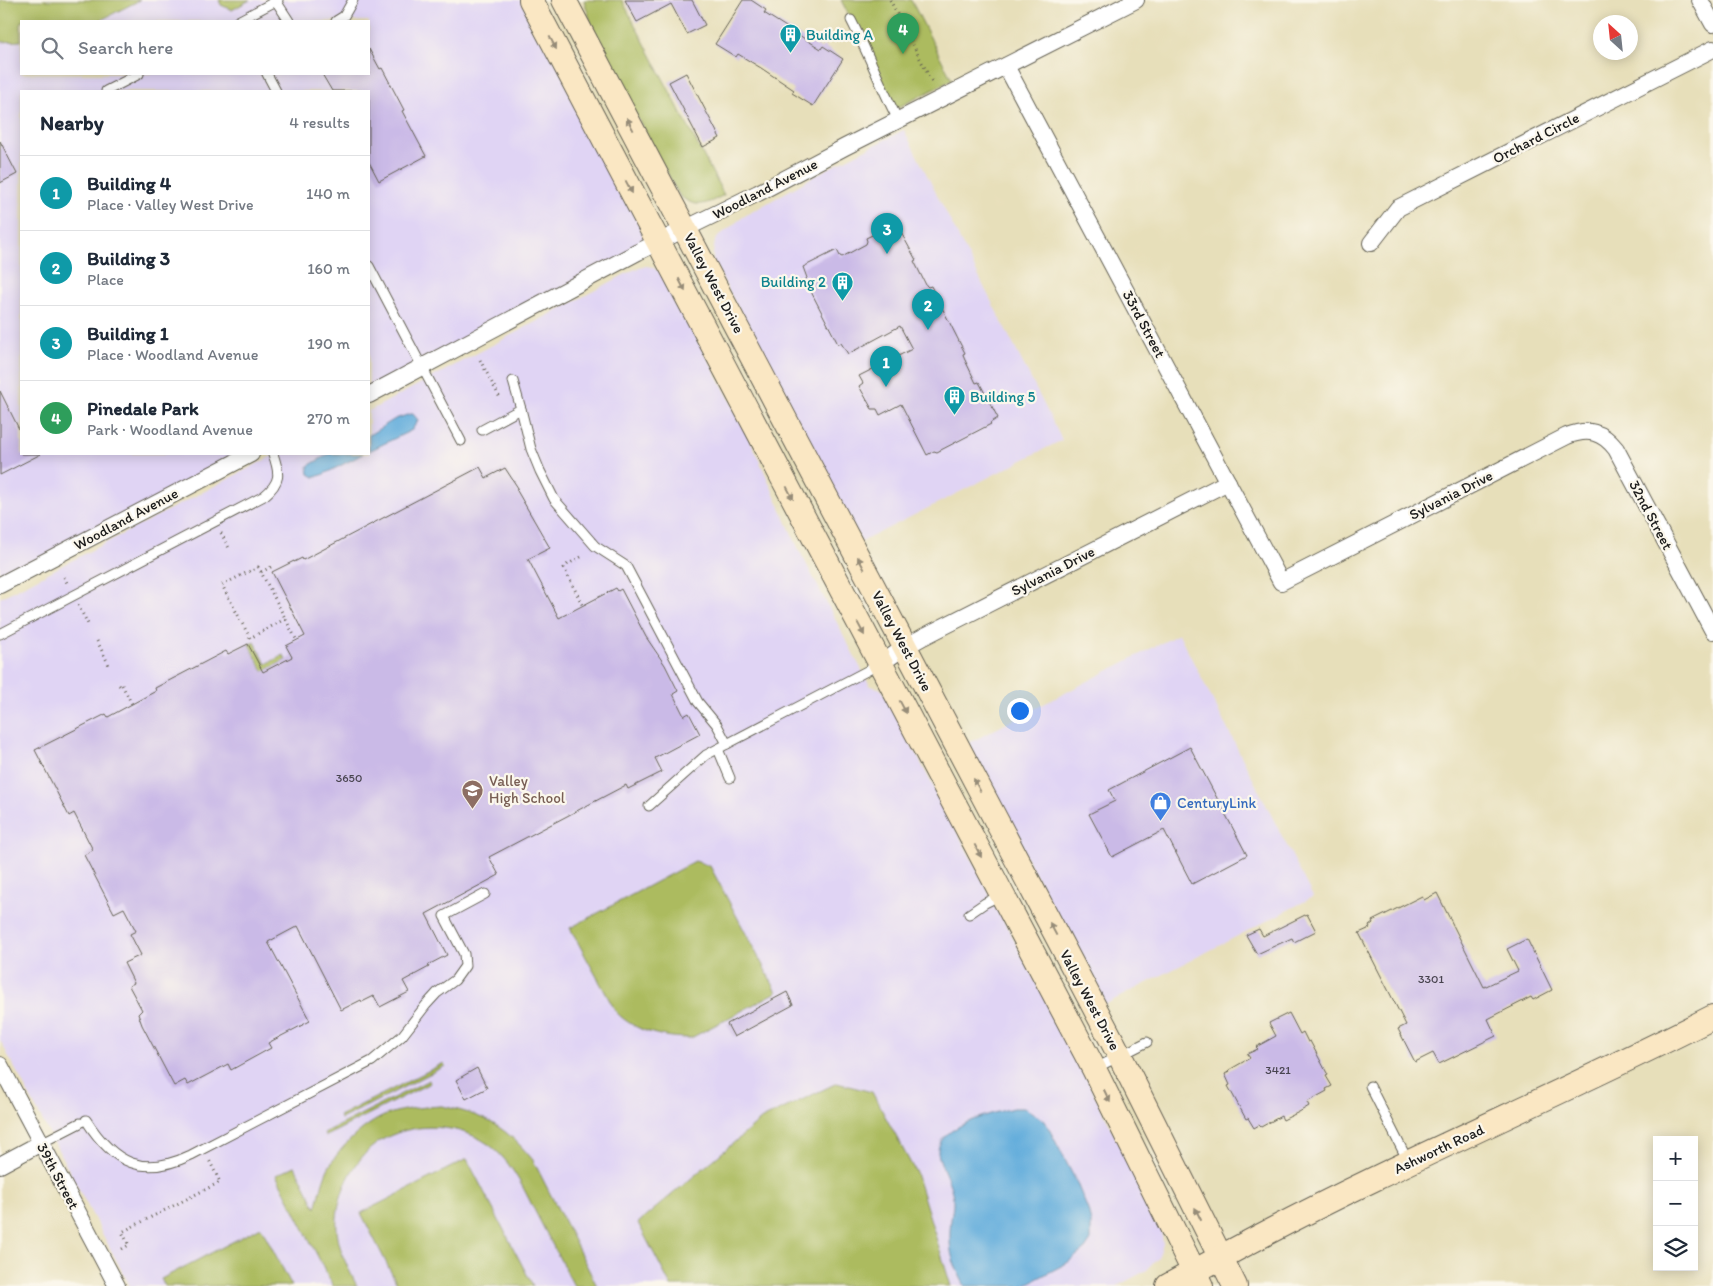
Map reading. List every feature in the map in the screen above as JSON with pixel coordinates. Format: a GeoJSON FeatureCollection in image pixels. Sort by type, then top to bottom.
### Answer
{"type":"FeatureCollection","features":[{"type":"Feature","properties":{"kind":"main road","name":"Valley West Drive"},"geometry":{"type":"LineString","coordinates":[[531,0],[1094,1070],[1197,1279]]}},
{"type":"Feature","properties":{"kind":"main road","name":"Valley West Drive"},"geometry":{"type":"LineString","coordinates":[[564,0],[1120,1056],[1235,1286]]}},
{"type":"Feature","properties":{"kind":"main road","name":"Ashworth Road"},"geometry":{"type":"LineString","coordinates":[[1168,1286],[1197,1279],[1220,1257],[1348,1192],[1625,1061],[1713,1017]]}},
{"type":"Feature","properties":{"kind":"street","name":"Woodland Avenue"},"geometry":{"type":"LineString","coordinates":[[370,394],[659,242],[1006,66],[1112,5],[1136,0]]}},
{"type":"Feature","properties":{"kind":"street","name":"Orchard Circle"},"geometry":{"type":"LineString","coordinates":[[1371,243],[1398,208],[1713,49]]}},
{"type":"Feature","properties":{"kind":"street","name":"33rd Street"},"geometry":{"type":"LineString","coordinates":[[1006,66],[1281,582]]}},
{"type":"Feature","properties":{"kind":"street","name":"32nd Street"},"geometry":{"type":"LineString","coordinates":[[1567,436],[1579,432],[1592,432],[1602,436],[1616,448],[1713,631]]}},
{"type":"Feature","properties":{"kind":"street","name":"Sylvania Drive"},"geometry":{"type":"LineString","coordinates":[[1281,582],[1567,436]]}},
{"type":"Feature","properties":{"kind":"street","name":"Woodland Avenue"},"geometry":{"type":"LineString","coordinates":[[0,585],[250,455]]}},
{"type":"Feature","properties":{"kind":"street","name":"Sylvania Drive"},"geometry":{"type":"LineString","coordinates":[[880,664],[906,647],[1228,482]]}},
{"type":"Feature","properties":{"kind":"street","name":"39th Street"},"geometry":{"type":"LineString","coordinates":[[0,1065],[117,1286]]}},
{"type":"Feature","properties":{"kind":"street"},"geometry":{"type":"LineString","coordinates":[[0,1165],[41,1143]]}},
{"type":"Feature","properties":{"kind":"lane"},"geometry":{"type":"LineString","coordinates":[[338,20],[344,16],[353,0]]}},
{"type":"Feature","properties":{"kind":"lane"},"geometry":{"type":"LineString","coordinates":[[241,20],[277,1],[288,20]]}},
{"type":"Feature","properties":{"kind":"lane"},"geometry":{"type":"LineString","coordinates":[[851,20],[898,120]]}},
{"type":"Feature","properties":{"kind":"lane"},"geometry":{"type":"LineString","coordinates":[[108,90],[137,75]]}},
{"type":"Feature","properties":{"kind":"lane"},"geometry":{"type":"LineString","coordinates":[[268,75],[275,90]]}},
{"type":"Feature","properties":{"kind":"lane"},"geometry":{"type":"LineString","coordinates":[[370,268],[461,441]]}},
{"type":"Feature","properties":{"kind":"lane"},"geometry":{"type":"LineString","coordinates":[[513,381],[531,449],[554,499],[595,546],[626,566],[698,702],[717,725],[727,744]]}},
{"type":"Feature","properties":{"kind":"lane"},"geometry":{"type":"LineString","coordinates":[[482,430],[521,409]]}},
{"type":"Feature","properties":{"kind":"lane"},"geometry":{"type":"LineString","coordinates":[[0,634],[264,496],[274,488],[278,480],[273,455]]}},
{"type":"Feature","properties":{"kind":"lane"},"geometry":{"type":"LineString","coordinates":[[650,806],[706,755],[880,664]]}},
{"type":"Feature","properties":{"kind":"lane"},"geometry":{"type":"LineString","coordinates":[[718,749],[730,778]]}},
{"type":"Feature","properties":{"kind":"lane"},"geometry":{"type":"LineString","coordinates":[[41,1143],[83,1122],[113,1153],[125,1160],[141,1166],[159,1166],[176,1162],[372,1061],[402,1036],[426,1005],[437,993],[455,980],[465,966],[464,954],[444,916],[485,894]]}},
{"type":"Feature","properties":{"kind":"lane"},"geometry":{"type":"LineString","coordinates":[[970,914],[985,903],[1001,895]]}},
{"type":"Feature","properties":{"kind":"lane"},"geometry":{"type":"LineString","coordinates":[[1094,1070],[1147,1042]]}},
{"type":"Feature","properties":{"kind":"lane"},"geometry":{"type":"LineString","coordinates":[[1370,1086],[1409,1163]]}},
{"type":"Feature","properties":{"kind":"path"},"geometry":{"type":"LineString","coordinates":[[890,0],[932,82]]}},
{"type":"Feature","properties":{"kind":"path"},"geometry":{"type":"LineString","coordinates":[[480,360],[500,398]]}},
{"type":"Feature","properties":{"kind":"path"},"geometry":{"type":"LineString","coordinates":[[221,533],[230,550]]}},
{"type":"Feature","properties":{"kind":"path"},"geometry":{"type":"LineString","coordinates":[[581,557],[564,568],[583,606]]}},
{"type":"Feature","properties":{"kind":"path"},"geometry":{"type":"LineString","coordinates":[[285,619],[250,638],[222,585],[258,567],[297,641]]}},
{"type":"Feature","properties":{"kind":"path"},"geometry":{"type":"LineString","coordinates":[[261,572],[271,567]]}},
{"type":"Feature","properties":{"kind":"path"},"geometry":{"type":"LineString","coordinates":[[240,568],[243,574]]}},
{"type":"Feature","properties":{"kind":"path"},"geometry":{"type":"LineString","coordinates":[[64,577],[70,588]]}},
{"type":"Feature","properties":{"kind":"path"},"geometry":{"type":"LineString","coordinates":[[78,604],[88,624]]}},
{"type":"Feature","properties":{"kind":"path"},"geometry":{"type":"LineString","coordinates":[[238,626],[242,624]]}},
{"type":"Feature","properties":{"kind":"path"},"geometry":{"type":"LineString","coordinates":[[97,642],[110,667]]}},
{"type":"Feature","properties":{"kind":"path"},"geometry":{"type":"LineString","coordinates":[[121,686],[132,704]]}},
{"type":"Feature","properties":{"kind":"path"},"geometry":{"type":"LineString","coordinates":[[122,1249],[129,1245],[122,1232],[220,1182],[210,1160]]}},
{"type":"Feature","properties":{"kind":"shaded area"},"geometry":{"type":"Polygon","coordinates":[[[140,0],[219,0],[221,5],[232,10],[250,0],[531,0],[659,242],[370,393],[370,90],[20,90],[20,455],[249,455],[0,585],[0,42],[20,41],[20,75],[370,75],[370,20],[101,20],[140,0]]]}},
{"type":"Feature","properties":{"kind":"shaded area"},"geometry":{"type":"Polygon","coordinates":[[[904,130],[1062,440],[861,542],[713,261],[713,254],[715,241],[719,236],[743,217],[825,170],[904,130]]]}},
{"type":"Feature","properties":{"kind":"shaded area","name":"Valley High School"},"geometry":{"type":"Polygon","coordinates":[[[646,266],[662,273],[745,428],[798,548],[870,686],[883,691],[1086,1077],[1161,1230],[1163,1244],[1158,1258],[1147,1270],[1117,1286],[130,1286],[0,1040],[0,598],[274,455],[370,455],[370,410],[633,270],[646,266]]]}},
{"type":"Feature","properties":{"kind":"shaded area"},"geometry":{"type":"Polygon","coordinates":[[[1179,634],[1313,897],[1104,1005],[967,744],[1179,634]]]}},
{"type":"Feature","properties":{"kind":"green space"},"geometry":{"type":"Polygon","coordinates":[[[0,0],[140,0],[101,20],[20,20],[20,41],[0,42],[0,0]]]}},
{"type":"Feature","properties":{"kind":"green space"},"geometry":{"type":"Polygon","coordinates":[[[219,0],[250,0],[232,10],[221,5],[219,0]]]}},
{"type":"Feature","properties":{"kind":"green space"},"geometry":{"type":"Polygon","coordinates":[[[584,0],[622,0],[724,195],[707,203],[696,204],[685,200],[679,195],[597,42],[584,0]]]}},
{"type":"Feature","properties":{"kind":"green space"},"geometry":{"type":"Polygon","coordinates":[[[841,0],[911,0],[952,80],[893,110],[866,49],[841,0]]]}},
{"type":"Feature","properties":{"kind":"green space"},"geometry":{"type":"Polygon","coordinates":[[[255,642],[266,664],[284,655],[286,660],[263,672],[249,644],[255,642]]]}},
{"type":"Feature","properties":{"kind":"green space"},"geometry":{"type":"Polygon","coordinates":[[[695,861],[710,866],[777,992],[691,1038],[671,1037],[641,1029],[616,1012],[570,928],[695,861]]]}},
{"type":"Feature","properties":{"kind":"green space"},"geometry":{"type":"Polygon","coordinates":[[[444,1063],[445,1066],[341,1119],[339,1116],[444,1063]]]}},
{"type":"Feature","properties":{"kind":"green space"},"geometry":{"type":"Polygon","coordinates":[[[429,1080],[430,1083],[326,1136],[324,1133],[429,1080]]]}},
{"type":"Feature","properties":{"kind":"green space"},"geometry":{"type":"Polygon","coordinates":[[[837,1083],[872,1092],[916,1173],[951,1286],[671,1286],[638,1223],[762,1119],[837,1083]]]}},
{"type":"Feature","properties":{"kind":"green space"},"geometry":{"type":"Polygon","coordinates":[[[442,1106],[482,1118],[503,1130],[523,1148],[533,1160],[597,1286],[574,1286],[518,1178],[497,1151],[475,1136],[445,1128],[429,1127],[398,1133],[384,1139],[364,1155],[352,1171],[340,1198],[337,1227],[342,1253],[357,1286],[333,1286],[276,1175],[295,1166],[316,1208],[327,1171],[332,1162],[346,1144],[364,1128],[392,1113],[423,1107],[442,1106]]]}},
{"type":"Feature","properties":{"kind":"green space"},"geometry":{"type":"Polygon","coordinates":[[[467,1159],[533,1286],[398,1286],[361,1213],[467,1159]]]}},
{"type":"Feature","properties":{"kind":"green space"},"geometry":{"type":"Polygon","coordinates":[[[261,1227],[292,1286],[165,1286],[161,1279],[261,1227]]]}},
{"type":"Feature","properties":{"kind":"water"},"geometry":{"type":"Polygon","coordinates":[[[413,414],[418,420],[412,430],[370,451],[370,434],[395,419],[413,414]]]}},
{"type":"Feature","properties":{"kind":"water"},"geometry":{"type":"Polygon","coordinates":[[[327,455],[361,455],[322,475],[314,477],[309,474],[308,466],[327,455]]]}},
{"type":"Feature","properties":{"kind":"water"},"geometry":{"type":"Polygon","coordinates":[[[1013,1108],[1025,1108],[1045,1121],[1076,1181],[1088,1210],[1091,1222],[1091,1240],[1085,1249],[1067,1263],[1023,1286],[965,1286],[951,1253],[950,1231],[953,1197],[939,1158],[940,1144],[946,1135],[968,1122],[1013,1108]]]}},
{"type":"Feature","properties":{"kind":"building"},"geometry":{"type":"Polygon","coordinates":[[[625,0],[692,0],[705,25],[687,34],[671,4],[637,22],[625,0]]]}},
{"type":"Feature","properties":{"kind":"building","name":"Building A"},"geometry":{"type":"Polygon","coordinates":[[[743,0],[751,0],[766,10],[764,13],[821,49],[823,46],[843,59],[813,106],[792,93],[794,90],[761,68],[738,54],[736,57],[715,44],[743,0]]]}},
{"type":"Feature","properties":{"kind":"building"},"geometry":{"type":"Polygon","coordinates":[[[370,51],[380,69],[382,68],[426,156],[379,181],[370,164],[370,90],[331,90],[323,75],[370,75],[370,51]]]}},
{"type":"Feature","properties":{"kind":"building"},"geometry":{"type":"Polygon","coordinates":[[[686,73],[720,138],[703,147],[669,82],[686,73]]]}},
{"type":"Feature","properties":{"kind":"building"},"geometry":{"type":"Polygon","coordinates":[[[0,141],[17,174],[0,183],[0,141]]]}},
{"type":"Feature","properties":{"kind":"building"},"geometry":{"type":"Polygon","coordinates":[[[898,227],[916,260],[914,261],[926,285],[928,287],[931,286],[965,353],[963,354],[964,358],[976,383],[979,382],[998,418],[991,424],[937,452],[934,451],[927,455],[901,404],[880,415],[877,409],[872,409],[859,386],[863,383],[859,376],[912,349],[900,326],[848,354],[841,343],[838,344],[805,280],[807,278],[803,267],[837,250],[842,257],[866,244],[866,238],[887,228],[891,230],[898,227]]]}},
{"type":"Feature","properties":{"kind":"building"},"geometry":{"type":"Polygon","coordinates":[[[0,391],[20,431],[20,455],[39,455],[0,475],[0,391]]]}},
{"type":"Feature","properties":{"kind":"building","name":"Valley High School"},"geometry":{"type":"Polygon","coordinates":[[[480,467],[486,478],[505,468],[518,488],[516,489],[550,548],[528,559],[559,618],[616,588],[618,591],[621,589],[646,637],[665,665],[678,691],[673,694],[684,716],[689,713],[700,734],[655,758],[662,772],[628,789],[626,785],[489,857],[499,875],[426,914],[447,955],[403,981],[409,992],[380,1007],[374,996],[341,1010],[298,926],[268,942],[310,1021],[268,1043],[271,1048],[231,1070],[228,1064],[188,1085],[185,1080],[174,1086],[142,1025],[138,1014],[142,1010],[129,986],[134,983],[124,963],[141,955],[130,934],[136,931],[124,908],[114,913],[84,855],[93,850],[74,813],[69,816],[35,750],[106,714],[108,717],[156,691],[155,688],[226,651],[228,654],[248,644],[263,672],[292,657],[286,646],[305,636],[272,572],[294,561],[302,558],[303,560],[480,467]]]}},
{"type":"Feature","properties":{"kind":"building","name":"CenturyLink"},"geometry":{"type":"Polygon","coordinates":[[[1190,747],[1247,855],[1192,884],[1164,830],[1112,857],[1089,814],[1115,801],[1109,790],[1190,747]]]}},
{"type":"Feature","properties":{"kind":"building"},"geometry":{"type":"Polygon","coordinates":[[[1437,893],[1484,987],[1518,971],[1507,949],[1527,939],[1552,990],[1533,1000],[1531,997],[1488,1019],[1496,1036],[1439,1064],[1433,1053],[1415,1062],[1398,1029],[1406,1025],[1359,933],[1370,928],[1369,926],[1373,923],[1372,921],[1422,896],[1424,900],[1437,893]]]}},
{"type":"Feature","properties":{"kind":"building"},"geometry":{"type":"Polygon","coordinates":[[[1307,914],[1316,931],[1294,942],[1292,938],[1257,954],[1246,935],[1259,929],[1263,936],[1307,914]]]}},
{"type":"Feature","properties":{"kind":"building"},"geometry":{"type":"Polygon","coordinates":[[[787,992],[793,1005],[734,1037],[727,1024],[787,992]]]}},
{"type":"Feature","properties":{"kind":"building"},"geometry":{"type":"Polygon","coordinates":[[[1289,1013],[1300,1034],[1303,1032],[1308,1042],[1310,1041],[1332,1086],[1326,1089],[1327,1091],[1307,1102],[1309,1106],[1299,1112],[1283,1120],[1281,1116],[1261,1127],[1259,1125],[1254,1128],[1248,1118],[1246,1119],[1228,1086],[1230,1085],[1225,1074],[1250,1058],[1247,1054],[1258,1049],[1256,1047],[1276,1036],[1269,1023],[1289,1013]]]}},
{"type":"Feature","properties":{"kind":"building"},"geometry":{"type":"Polygon","coordinates":[[[477,1068],[487,1088],[466,1099],[456,1080],[477,1068]]]}},
{"type":"Feature","properties":{"kind":"place","name":"Building A"},"geometry":{"type":"Point","coordinates":[790,54]}},
{"type":"Feature","properties":{"kind":"place","name":"Pinedale Park"},"geometry":{"type":"Point","coordinates":[903,54]}},
{"type":"Feature","properties":{"kind":"place","name":"Building 1"},"geometry":{"type":"Point","coordinates":[887,254]}},
{"type":"Feature","properties":{"kind":"place","name":"Building 2"},"geometry":{"type":"Point","coordinates":[842,301]}},
{"type":"Feature","properties":{"kind":"place","name":"Building 3"},"geometry":{"type":"Point","coordinates":[928,330]}},
{"type":"Feature","properties":{"kind":"place","name":"Building 4"},"geometry":{"type":"Point","coordinates":[886,387]}},
{"type":"Feature","properties":{"kind":"place","name":"Building 5"},"geometry":{"type":"Point","coordinates":[954,416]}},
{"type":"Feature","properties":{"kind":"place","name":"Valley High School"},"geometry":{"type":"Point","coordinates":[473,809]}},
{"type":"Feature","properties":{"kind":"place","name":"CenturyLink"},"geometry":{"type":"Point","coordinates":[1161,822]}}]}
